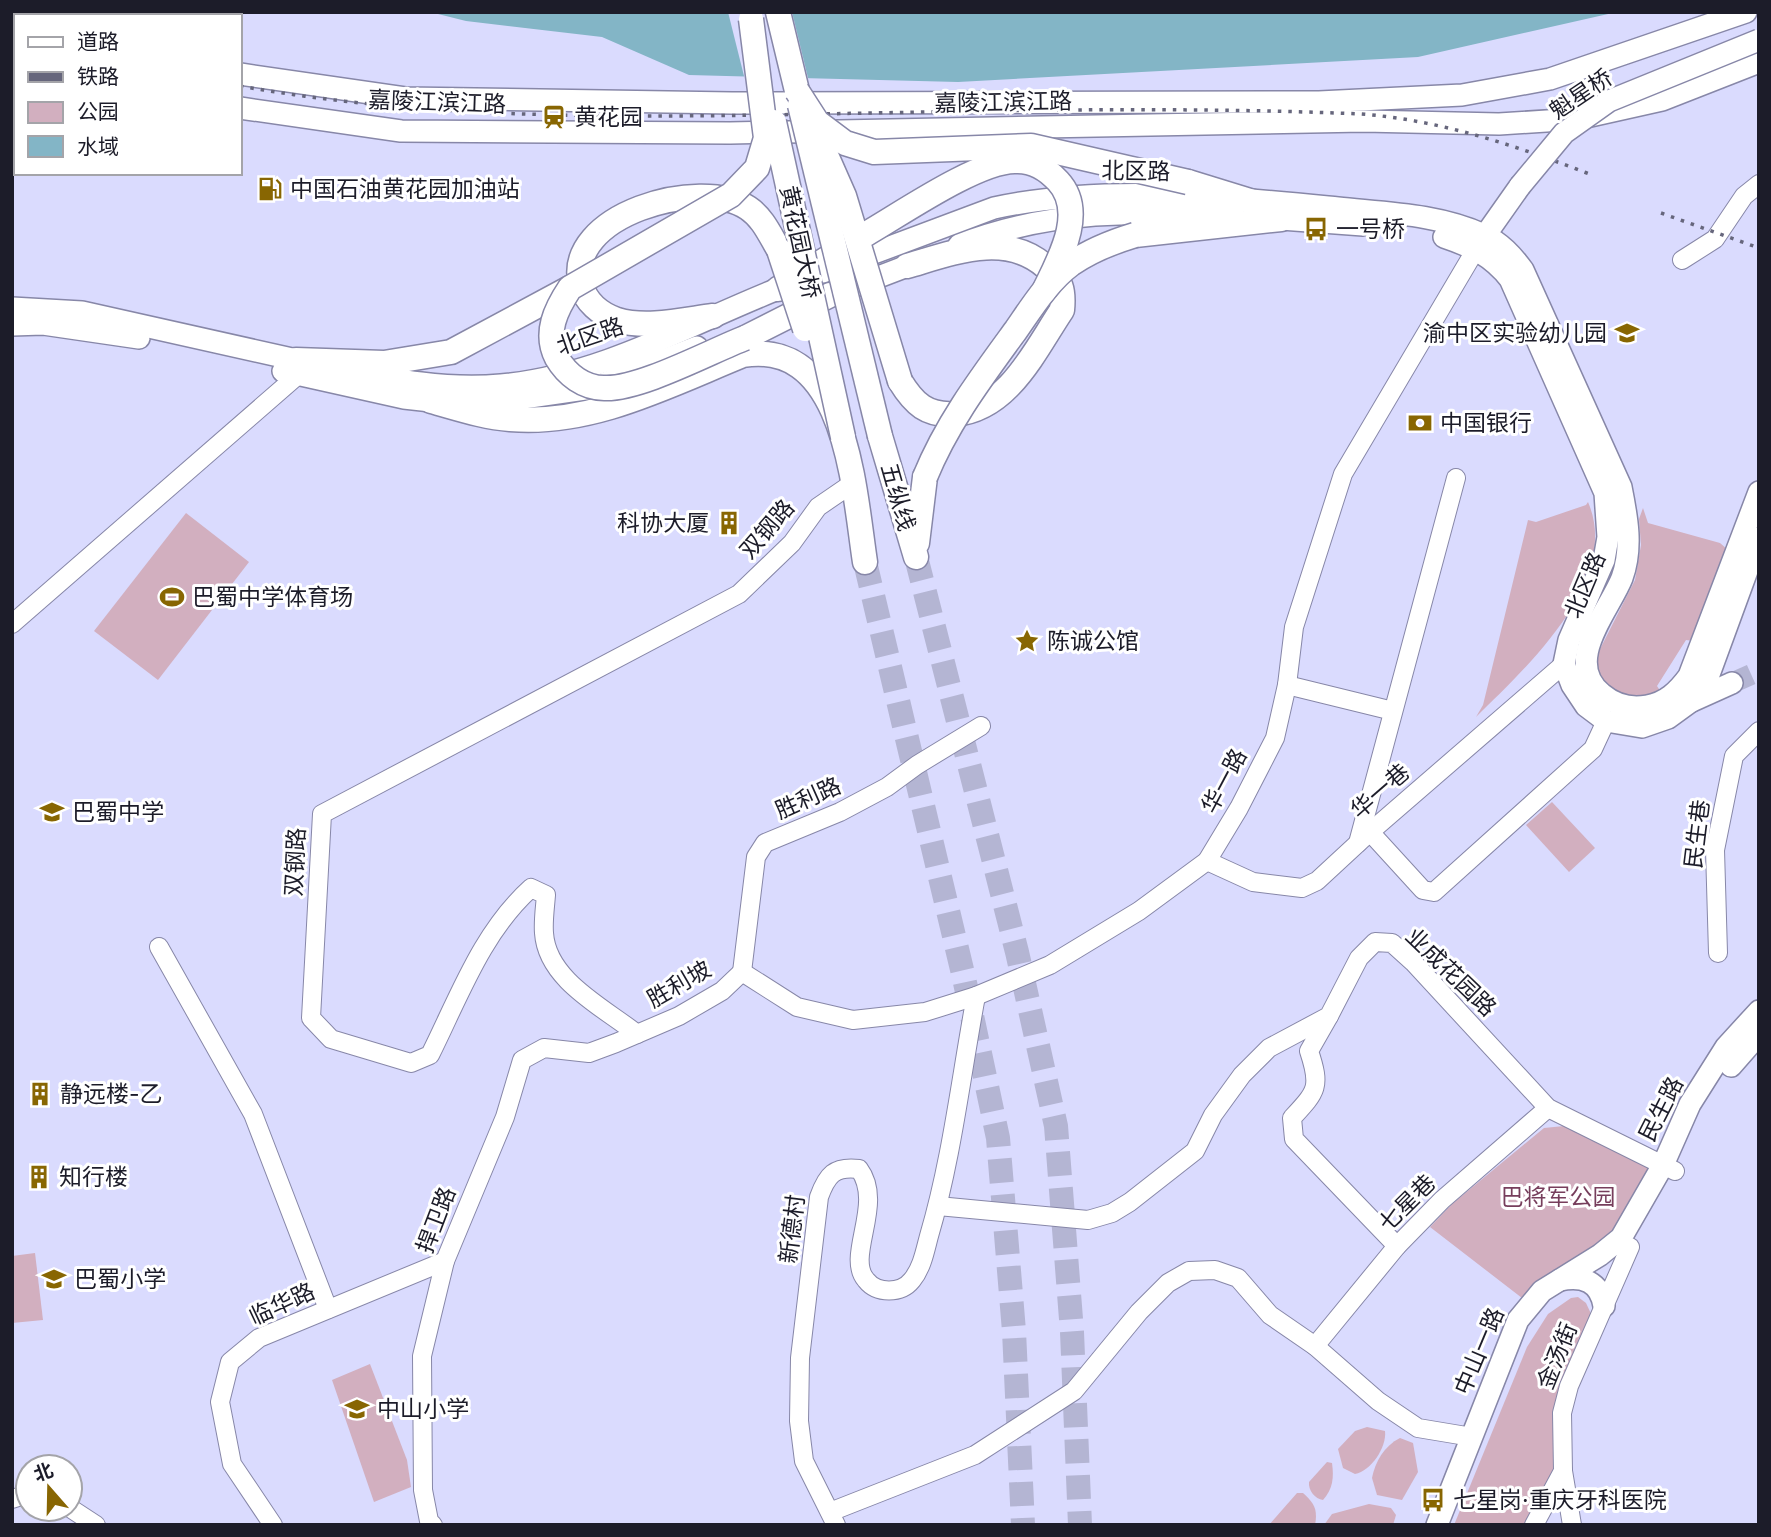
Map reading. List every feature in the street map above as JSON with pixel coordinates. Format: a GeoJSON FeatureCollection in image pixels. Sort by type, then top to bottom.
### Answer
{"type":"FeatureCollection","features":[{"type":"Feature","properties":{"kind":"highway","name":"黄花园大桥"},"geometry":{"type":"LineString","coordinates":[[778,12],[880,436]]}},
{"type":"Feature","properties":{"kind":"highway","name":"黄花园大桥"},"geometry":{"type":"LineString","coordinates":[[750,16],[852,477]]}},
{"type":"Feature","properties":{"kind":"highway"},"geometry":{"type":"LineString","coordinates":[[297,367],[405,361],[451,352],[474,342],[731,195],[757,168],[766,138],[750,16]]}},
{"type":"Feature","properties":{"kind":"highway"},"geometry":{"type":"LineString","coordinates":[[797,91],[817,122],[845,143],[874,152],[1031,146],[1188,182],[1254,202]]}},
{"type":"Feature","properties":{"kind":"highway"},"geometry":{"type":"LineString","coordinates":[[797,91],[844,196],[900,382],[914,403],[936,415],[971,412],[994,401],[1012,384],[1062,310],[1064,295],[1060,282],[1045,266],[1029,255],[1012,249],[992,246],[964,250],[907,266]]}},
{"type":"Feature","properties":{"kind":"highway"},"geometry":{"type":"LineString","coordinates":[[778,289],[866,234],[990,167],[1015,161],[1037,165],[1063,186],[1069,204],[1069,226],[1063,250],[1044,291]]}},
{"type":"Feature","properties":{"kind":"highway"},"geometry":{"type":"LineString","coordinates":[[713,316],[657,323],[618,320],[598,310],[584,296],[578,272],[587,246],[603,228],[640,207],[673,199],[720,198],[746,207],[764,223],[779,250],[843,437]]}},
{"type":"Feature","properties":{"kind":"highway"},"geometry":{"type":"LineString","coordinates":[[1044,291],[1069,265],[1089,253],[1135,235],[1281,219]]}},
{"type":"Feature","properties":{"kind":"highway"},"geometry":{"type":"LineString","coordinates":[[570,288],[554,314],[551,340],[555,352],[569,374],[592,386],[605,388],[630,384],[746,338],[830,295]]}},
{"type":"Feature","properties":{"kind":"highway","name":"五纵线"},"geometry":{"type":"LineString","coordinates":[[880,436],[916,557],[925,477],[941,439],[1044,291]]}},
{"type":"Feature","properties":{"kind":"highway"},"geometry":{"type":"LineString","coordinates":[[431,401],[485,415],[535,420],[562,418],[618,405],[743,355],[779,354],[809,372],[829,401]]}},
{"type":"Feature","properties":{"kind":"highway","name":"五纵线"},"geometry":{"type":"LineString","coordinates":[[852,477],[865,562]]}},
{"type":"Feature","properties":{"kind":"main road","name":"嘉陵江滨江路"},"geometry":{"type":"LineString","coordinates":[[242,75],[405,99],[732,103],[1319,102],[1462,95],[1550,79],[1746,12]]}},
{"type":"Feature","properties":{"kind":"main road","name":"魁星桥"},"geometry":{"type":"LineString","coordinates":[[1480,242],[1520,186],[1564,133],[1609,101],[1759,40]]}},
{"type":"Feature","properties":{"kind":"main road","name":"嘉陵江滨江路"},"geometry":{"type":"LineString","coordinates":[[242,108],[401,131],[730,133],[1364,121],[1499,124],[1577,119],[1662,100],[1759,62]]}},
{"type":"Feature","properties":{"kind":"main road","name":"北区路"},"geometry":{"type":"LineString","coordinates":[[12,325],[43,324],[162,341],[297,367],[409,383],[501,385],[579,370],[778,289],[994,208],[1073,197],[1140,195],[1415,216],[1506,250],[1523,270],[1621,487],[1628,522],[1628,550],[1622,578],[1592,636],[1587,654],[1587,670],[1595,689],[1619,705],[1638,708],[1656,705],[1698,678],[1759,538]]}},
{"type":"Feature","properties":{"kind":"main road"},"geometry":{"type":"LineString","coordinates":[[1050,220],[1087,210],[1086,203],[1073,197]]}},
{"type":"Feature","properties":{"kind":"main road","name":"北区路"},"geometry":{"type":"LineString","coordinates":[[12,308],[82,312],[297,367],[378,393],[431,401],[509,400],[592,388],[977,238],[1050,220],[1143,211],[1415,230],[1480,242],[1516,290],[1605,493],[1608,537],[1604,560],[1569,640],[1564,664]]}},
{"type":"Feature","properties":{"kind":"main road","name":"北区路"},"geometry":{"type":"LineString","coordinates":[[1606,721],[1642,727],[1668,718],[1690,702],[1759,492]]}},
{"type":"Feature","properties":{"kind":"main road"},"geometry":{"type":"LineString","coordinates":[[1564,664],[1572,685],[1586,706],[1606,721]]}},
{"type":"Feature","properties":{"kind":"main road"},"geometry":{"type":"LineString","coordinates":[[1690,702],[1732,683]]}},
{"type":"Feature","properties":{"kind":"main road","name":"民生路"},"geometry":{"type":"LineString","coordinates":[[1669,1168],[1689,1104],[1726,1047],[1759,1012]]}},
{"type":"Feature","properties":{"kind":"main road","name":"民生路"},"geometry":{"type":"LineString","coordinates":[[1625,1242],[1701,1112],[1738,1056],[1759,1034]]}},
{"type":"Feature","properties":{"kind":"main road"},"geometry":{"type":"LineString","coordinates":[[1562,1285],[1584,1279],[1619,1258],[1625,1242]]}},
{"type":"Feature","properties":{"kind":"main road","name":"中山一路"},"geometry":{"type":"LineString","coordinates":[[1452,1525],[1528,1324],[1562,1285],[1600,1255],[1625,1242]]}},
{"type":"Feature","properties":{"kind":"main road"},"geometry":{"type":"LineString","coordinates":[[1584,1279],[1596,1286],[1602,1313]]}},
{"type":"Feature","properties":{"kind":"main road"},"geometry":{"type":"LineString","coordinates":[[1562,1285],[1577,1287],[1590,1294],[1602,1313]]}},
{"type":"Feature","properties":{"kind":"main road","name":"中山一路"},"geometry":{"type":"LineString","coordinates":[[1437,1525],[1518,1320],[1529,1304],[1562,1285]]}},
{"type":"Feature","properties":{"kind":"street"},"geometry":{"type":"LineString","coordinates":[[1682,260],[1715,239],[1744,196],[1759,184]]}},
{"type":"Feature","properties":{"kind":"street","name":"华一路"},"geometry":{"type":"LineString","coordinates":[[742,972],[797,1007],[853,1020],[899,1017],[976,996],[1050,965],[1139,911],[1207,861],[1239,808],[1275,738],[1287,685],[1294,627],[1343,474],[1480,242]]}},
{"type":"Feature","properties":{"kind":"street"},"geometry":{"type":"LineString","coordinates":[[12,624],[297,367]]}},
{"type":"Feature","properties":{"kind":"street","name":"双钢路"},"geometry":{"type":"LineString","coordinates":[[637,1034],[559,973],[550,958],[544,934],[546,895],[531,888],[515,902],[485,943],[430,1055],[411,1063],[331,1039],[311,1017],[322,814],[739,594],[792,543],[818,507],[852,477]]}},
{"type":"Feature","properties":{"kind":"street"},"geometry":{"type":"LineString","coordinates":[[1456,478],[1393,711],[1364,837],[1423,890],[1434,892],[1593,749],[1606,721]]}},
{"type":"Feature","properties":{"kind":"street","name":"华一巷"},"geometry":{"type":"LineString","coordinates":[[1207,861],[1253,882],[1302,888],[1317,881],[1564,664]]}},
{"type":"Feature","properties":{"kind":"street"},"geometry":{"type":"LineString","coordinates":[[1287,685],[1393,711]]}},
{"type":"Feature","properties":{"kind":"street","name":"胜利路"},"geometry":{"type":"LineString","coordinates":[[742,972],[756,857],[765,843],[840,812],[887,787],[917,765],[981,726]]}},
{"type":"Feature","properties":{"kind":"street","name":"民生巷"},"geometry":{"type":"LineString","coordinates":[[1718,953],[1715,850],[1734,756],[1759,731]]}},
{"type":"Feature","properties":{"kind":"street","name":"业成花园路"},"geometry":{"type":"LineString","coordinates":[[1329,1016],[1359,958],[1374,942],[1392,943],[1548,1108],[1669,1168]]}},
{"type":"Feature","properties":{"kind":"street"},"geometry":{"type":"LineString","coordinates":[[159,947],[253,1114],[328,1309]]}},
{"type":"Feature","properties":{"kind":"street","name":"胜利坡"},"geometry":{"type":"LineString","coordinates":[[637,1034],[678,1016],[722,991],[742,972]]}},
{"type":"Feature","properties":{"kind":"street","name":"新德村"},"geometry":{"type":"LineString","coordinates":[[833,1519],[804,1461],[799,1421],[800,1358],[819,1196],[827,1175],[842,1167],[859,1169],[868,1181],[869,1195],[859,1266],[864,1279],[876,1289],[892,1292],[911,1283],[921,1266],[938,1206],[976,996]]}},
{"type":"Feature","properties":{"kind":"street"},"geometry":{"type":"LineString","coordinates":[[938,1206],[1088,1220],[1112,1213],[1195,1151],[1213,1115],[1235,1085],[1269,1048],[1329,1016]]}},
{"type":"Feature","properties":{"kind":"street"},"geometry":{"type":"LineString","coordinates":[[1329,1016],[1309,1051],[1317,1079],[1314,1093],[1292,1118],[1294,1139],[1396,1246]]}},
{"type":"Feature","properties":{"kind":"street","name":"捍卫路"},"geometry":{"type":"LineString","coordinates":[[427,1523],[423,1490],[422,1356],[445,1261],[505,1117],[522,1060],[544,1048],[589,1053],[637,1034]]}},
{"type":"Feature","properties":{"kind":"street","name":"七星巷"},"geometry":{"type":"LineString","coordinates":[[1315,1346],[1396,1246],[1442,1200],[1548,1108]]}},
{"type":"Feature","properties":{"kind":"street","name":"金汤街"},"geometry":{"type":"LineString","coordinates":[[1534,1525],[1563,1471],[1564,1401],[1602,1313],[1625,1242]]}},
{"type":"Feature","properties":{"kind":"street","name":"临华路"},"geometry":{"type":"LineString","coordinates":[[273,1525],[232,1464],[220,1402],[230,1362],[259,1338],[445,1261]]}},
{"type":"Feature","properties":{"kind":"street"},"geometry":{"type":"LineString","coordinates":[[833,1519],[975,1455],[1074,1391],[1139,1312],[1168,1283],[1189,1271],[1215,1270],[1238,1278],[1270,1315],[1315,1346],[1378,1401],[1418,1428],[1472,1437]]}},
{"type":"Feature","properties":{"kind":"street"},"geometry":{"type":"LineString","coordinates":[[1563,1471],[1572,1525]]}},
{"type":"Feature","properties":{"kind":"green space"},"geometry":{"type":"Polygon","coordinates":[[[1588,502],[1595,532],[1592,562],[1581,591],[1564,620],[1542,648],[1476,717],[1483,705],[1528,520],[1536,522],[1588,502]]]}},
{"type":"Feature","properties":{"kind":"green space"},"geometry":{"type":"Polygon","coordinates":[[[1643,508],[1648,523],[1720,543],[1728,550],[1694,641],[1686,640],[1657,686],[1661,692],[1643,699],[1618,697],[1598,676],[1598,653],[1635,580],[1641,545],[1639,519],[1643,508]]]}},
{"type":"Feature","properties":{"kind":"green space","name":"巴蜀中学体育场"},"geometry":{"type":"Polygon","coordinates":[[[186,513],[249,562],[158,680],[94,631],[186,513]]]}},
{"type":"Feature","properties":{"kind":"green space"},"geometry":{"type":"Polygon","coordinates":[[[1552,802],[1595,848],[1569,872],[1526,825],[1552,802]]]}},
{"type":"Feature","properties":{"kind":"green space","name":"巴将军公园"},"geometry":{"type":"Polygon","coordinates":[[[1564,1126],[1647,1164],[1651,1172],[1620,1230],[1536,1285],[1522,1298],[1430,1227],[1452,1204],[1544,1128],[1564,1126]]]}},
{"type":"Feature","properties":{"kind":"green space"},"geometry":{"type":"Polygon","coordinates":[[[35,1253],[43,1320],[12,1323],[12,1256],[35,1253]]]}},
{"type":"Feature","properties":{"kind":"green space"},"geometry":{"type":"Polygon","coordinates":[[[1578,1297],[1586,1303],[1593,1318],[1552,1477],[1527,1525],[1454,1525],[1527,1347],[1548,1314],[1571,1298],[1578,1297]]]}},
{"type":"Feature","properties":{"kind":"green space"},"geometry":{"type":"Polygon","coordinates":[[[370,1364],[407,1460],[411,1487],[374,1502],[332,1380],[370,1364]]]}},
{"type":"Feature","properties":{"kind":"green space"},"geometry":{"type":"Polygon","coordinates":[[[1367,1427],[1385,1431],[1385,1437],[1381,1451],[1372,1463],[1355,1474],[1343,1468],[1338,1449],[1355,1431],[1367,1427]]]}},
{"type":"Feature","properties":{"kind":"green space"},"geometry":{"type":"Polygon","coordinates":[[[1400,1438],[1413,1443],[1418,1472],[1402,1500],[1377,1495],[1372,1478],[1381,1455],[1389,1445],[1400,1438]]]}},
{"type":"Feature","properties":{"kind":"green space"},"geometry":{"type":"Polygon","coordinates":[[[1327,1462],[1332,1463],[1333,1478],[1329,1492],[1323,1500],[1313,1494],[1309,1482],[1327,1462]]]}},
{"type":"Feature","properties":{"kind":"green space"},"geometry":{"type":"Polygon","coordinates":[[[1297,1493],[1303,1493],[1312,1503],[1316,1515],[1315,1525],[1269,1525],[1297,1493]]]}},
{"type":"Feature","properties":{"kind":"green space"},"geometry":{"type":"Polygon","coordinates":[[[1369,1504],[1391,1508],[1396,1515],[1393,1525],[1324,1525],[1332,1514],[1369,1504]]]}},
{"type":"Feature","properties":{"kind":"water"},"geometry":{"type":"Polygon","coordinates":[[[430,12],[1617,12],[1418,57],[958,82],[689,75],[602,37],[466,21],[430,12]]]}},
{"type":"Feature","properties":{"kind":"pier"},"geometry":{"type":"Polygon","coordinates":[[[728,12],[792,12],[809,82],[745,80],[728,12]]]}},
{"type":"Feature","properties":{"kind":"tunnel"},"geometry":{"type":"LineString","coordinates":[[916,557],[1017,952],[1056,1126],[1072,1332],[1080,1525]]}},
{"type":"Feature","properties":{"kind":"tunnel"},"geometry":{"type":"LineString","coordinates":[[865,562],[964,978],[998,1138],[1014,1331],[1023,1525]]}},
{"type":"Feature","properties":{"kind":"tunnel"},"geometry":{"type":"LineString","coordinates":[[1732,683],[1759,671]]}},
{"type":"Feature","properties":{"kind":"railway"},"geometry":{"type":"LineString","coordinates":[[242,86],[396,106],[554,115],[712,116],[1116,110],[1361,114],[1449,128],[1536,154],[1592,175]]}},
{"type":"Feature","properties":{"kind":"railway"},"geometry":{"type":"LineString","coordinates":[[1661,213],[1759,248]]}},
{"type":"Feature","properties":{"kind":"place","name":"黄花园"},"geometry":{"type":"Point","coordinates":[554,117]}},
{"type":"Feature","properties":{"kind":"place","name":"中国石油黄花园加油站"},"geometry":{"type":"Point","coordinates":[270,189]}},
{"type":"Feature","properties":{"kind":"place","name":"一号桥"},"geometry":{"type":"Point","coordinates":[1316,229]}},
{"type":"Feature","properties":{"kind":"place","name":"渝中区实验幼儿园"},"geometry":{"type":"Point","coordinates":[1627,333]}},
{"type":"Feature","properties":{"kind":"place","name":"中国银行"},"geometry":{"type":"Point","coordinates":[1420,423]}},
{"type":"Feature","properties":{"kind":"place","name":"科协大厦"},"geometry":{"type":"Point","coordinates":[729,523]}},
{"type":"Feature","properties":{"kind":"place","name":"巴蜀中学体育场"},"geometry":{"type":"Point","coordinates":[172,597]}},
{"type":"Feature","properties":{"kind":"place","name":"陈诚公馆"},"geometry":{"type":"Point","coordinates":[1027,641]}},
{"type":"Feature","properties":{"kind":"place","name":"巴蜀中学"},"geometry":{"type":"Point","coordinates":[52,812]}},
{"type":"Feature","properties":{"kind":"place","name":"静远楼-乙"},"geometry":{"type":"Point","coordinates":[40,1094]}},
{"type":"Feature","properties":{"kind":"place","name":"知行楼"},"geometry":{"type":"Point","coordinates":[39,1177]}},
{"type":"Feature","properties":{"kind":"place","name":"巴蜀小学"},"geometry":{"type":"Point","coordinates":[54,1279]}},
{"type":"Feature","properties":{"kind":"place","name":"中山小学"},"geometry":{"type":"Point","coordinates":[357,1409]}},
{"type":"Feature","properties":{"kind":"place","name":"七星岗‧重庆牙科医院"},"geometry":{"type":"Point","coordinates":[1433,1500]}}]}
